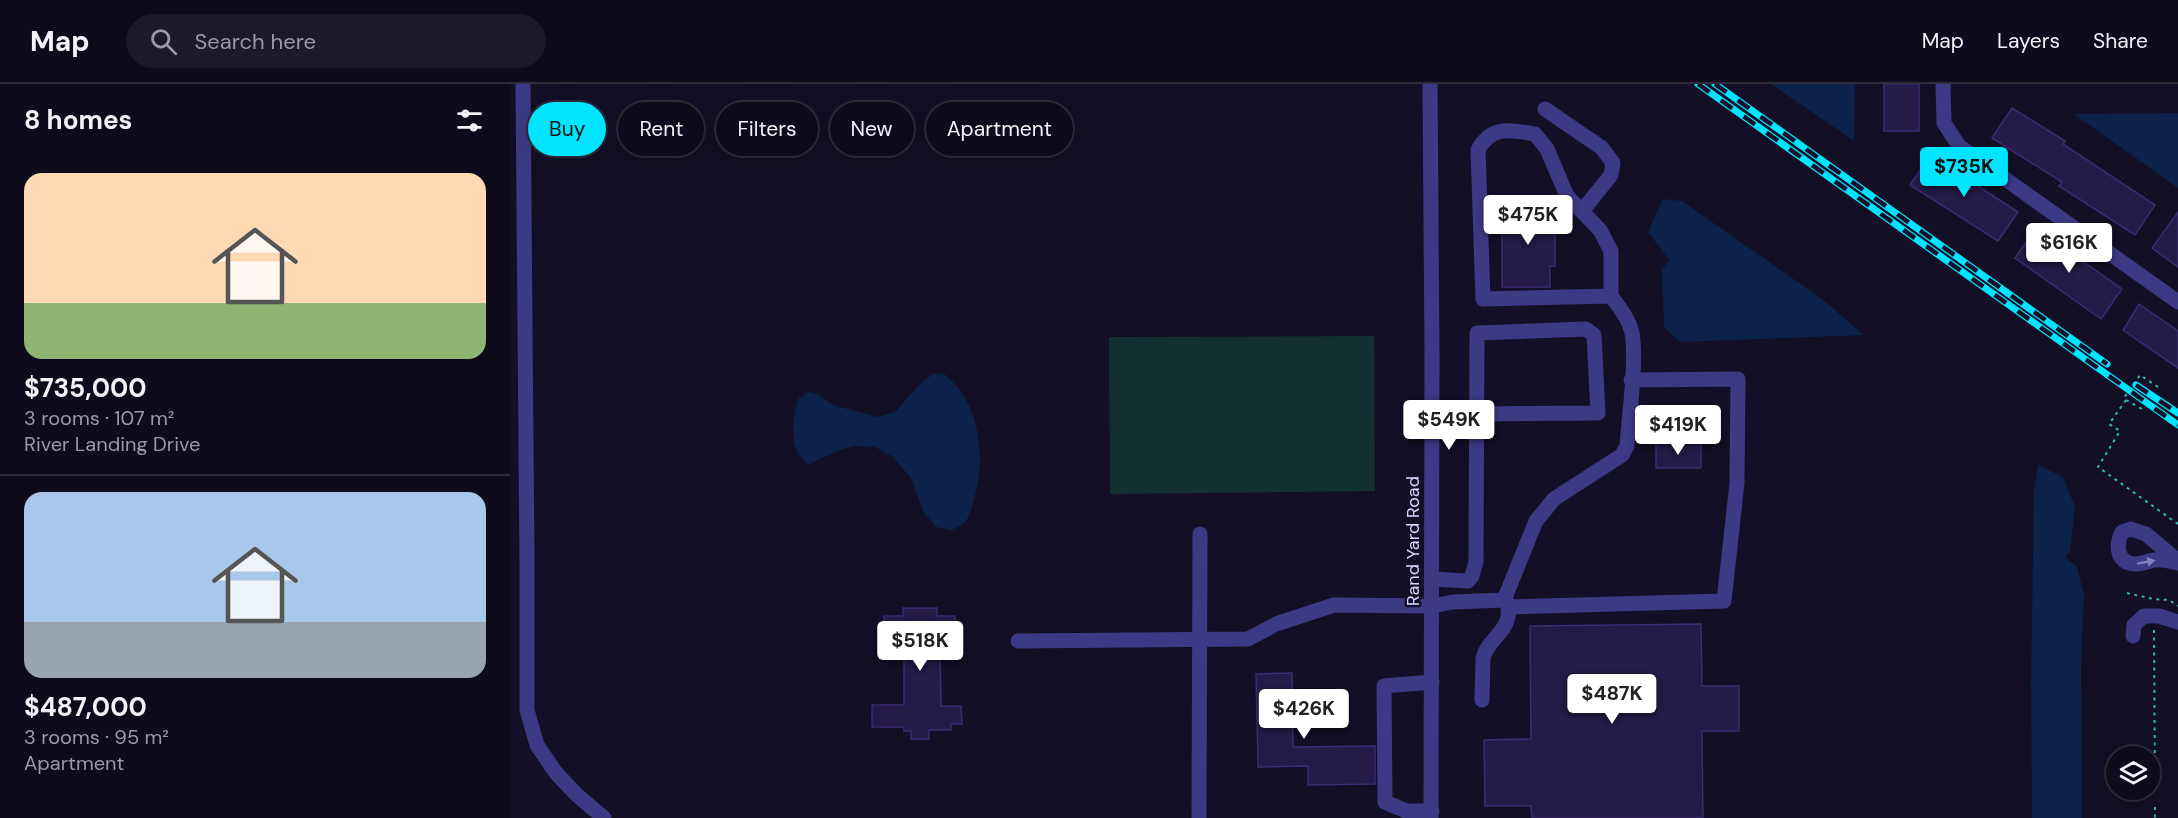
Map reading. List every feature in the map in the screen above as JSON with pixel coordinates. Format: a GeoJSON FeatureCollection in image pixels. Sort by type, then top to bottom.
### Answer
{"type":"FeatureCollection","features":[{"type":"Feature","properties":{"kind":"street"},"geometry":{"type":"LineString","coordinates":[[523,84],[526,710],[537,745],[555,773],[604,818]]}},
{"type":"Feature","properties":{"kind":"street","name":"Rand Yard Road"},"geometry":{"type":"LineString","coordinates":[[1430,84],[1432,815]]}},
{"type":"Feature","properties":{"kind":"street"},"geometry":{"type":"LineString","coordinates":[[1945,87],[1944,123],[1959,146],[2178,302]]}},
{"type":"Feature","properties":{"kind":"street"},"geometry":{"type":"LineString","coordinates":[[1545,109],[1602,148],[1613,163],[1611,175],[1582,211]]}},
{"type":"Feature","properties":{"kind":"street"},"geometry":{"type":"LineString","coordinates":[[1482,700],[1485,651],[1504,630],[1508,617],[1506,604],[1536,520],[1554,499],[1622,455],[1627,446],[1631,380],[1632,332],[1624,314],[1611,296],[1611,251],[1600,230],[1567,196],[1548,149],[1535,134],[1511,130],[1494,132],[1484,140],[1478,150],[1483,299],[1611,296]]}},
{"type":"Feature","properties":{"kind":"street"},"geometry":{"type":"LineString","coordinates":[[1432,579],[1468,581],[1476,562],[1477,333],[1586,329],[1594,335],[1598,413],[1477,414]]}},
{"type":"Feature","properties":{"kind":"street"},"geometry":{"type":"LineString","coordinates":[[1018,641],[1248,639],[1276,624],[1334,605],[1432,606],[1453,602],[1506,604],[1724,601],[1737,483],[1738,379],[1631,380]]}},
{"type":"Feature","properties":{"kind":"street"},"geometry":{"type":"LineString","coordinates":[[1199,818],[1200,534]]}},
{"type":"Feature","properties":{"kind":"street"},"geometry":{"type":"LineString","coordinates":[[2133,636],[2134,625],[2144,616],[2159,616],[2178,622]]}},
{"type":"Feature","properties":{"kind":"street"},"geometry":{"type":"LineString","coordinates":[[1432,682],[1384,686],[1385,802],[1406,811],[1432,815]]}},
{"type":"Feature","properties":{"kind":"path"},"geometry":{"type":"LineString","coordinates":[[2158,387],[2140,375],[2109,424],[2120,431],[2098,467],[2178,524]]}},
{"type":"Feature","properties":{"kind":"path"},"geometry":{"type":"LineString","coordinates":[[2126,400],[2142,409]]}},
{"type":"Feature","properties":{"kind":"path"},"geometry":{"type":"LineString","coordinates":[[2127,593],[2169,600],[2178,606]]}},
{"type":"Feature","properties":{"kind":"path"},"geometry":{"type":"LineString","coordinates":[[2154,624],[2155,746]]}},
{"type":"Feature","properties":{"kind":"path"},"geometry":{"type":"LineString","coordinates":[[2155,807],[2155,818]]}},
{"type":"Feature","properties":{"kind":"green space"},"geometry":{"type":"Polygon","coordinates":[[[1374,336],[1375,491],[1110,494],[1109,337],[1374,336]]]}},
{"type":"Feature","properties":{"kind":"water"},"geometry":{"type":"Polygon","coordinates":[[[1771,84],[1855,84],[1854,141],[1771,84]]]}},
{"type":"Feature","properties":{"kind":"water"},"geometry":{"type":"Polygon","coordinates":[[[2178,113],[2178,188],[2074,114],[2178,113]]]}},
{"type":"Feature","properties":{"kind":"water"},"geometry":{"type":"Polygon","coordinates":[[[1663,199],[1682,201],[1822,299],[1864,335],[1680,342],[1664,327],[1662,268],[1670,261],[1648,232],[1663,199]]]}},
{"type":"Feature","properties":{"kind":"water"},"geometry":{"type":"Polygon","coordinates":[[[935,373],[944,374],[956,386],[966,400],[978,433],[980,468],[977,486],[969,515],[961,525],[952,530],[936,527],[923,511],[911,478],[893,457],[875,447],[854,446],[837,451],[808,465],[799,454],[793,433],[795,412],[798,399],[809,392],[818,394],[833,405],[877,417],[895,412],[923,381],[935,373]]]}},
{"type":"Feature","properties":{"kind":"water"},"geometry":{"type":"Polygon","coordinates":[[[2038,465],[2063,477],[2075,507],[2070,551],[2065,557],[2077,567],[2084,594],[2081,665],[2082,818],[2032,818],[2031,682],[2034,491],[2038,465]]]}},
{"type":"Feature","properties":{"kind":"building"},"geometry":{"type":"Polygon","coordinates":[[[1884,84],[1919,84],[1919,131],[1884,131],[1884,84]]]}},
{"type":"Feature","properties":{"kind":"building"},"geometry":{"type":"Polygon","coordinates":[[[2012,108],[2065,141],[2063,144],[2155,205],[2135,235],[2059,186],[2062,182],[1992,138],[2012,108]]]}},
{"type":"Feature","properties":{"kind":"building"},"geometry":{"type":"Polygon","coordinates":[[[1930,155],[2018,212],[1998,241],[1910,185],[1930,155]]]}},
{"type":"Feature","properties":{"kind":"building"},"geometry":{"type":"Polygon","coordinates":[[[1507,204],[1546,204],[1547,220],[1555,220],[1555,266],[1550,266],[1550,287],[1502,287],[1502,220],[1507,220],[1507,204]]]}},
{"type":"Feature","properties":{"kind":"building"},"geometry":{"type":"Polygon","coordinates":[[[2178,212],[2178,267],[2152,248],[2178,212]]]}},
{"type":"Feature","properties":{"kind":"building"},"geometry":{"type":"Polygon","coordinates":[[[2036,228],[2122,289],[2101,319],[2015,258],[2036,228]]]}},
{"type":"Feature","properties":{"kind":"building"},"geometry":{"type":"Polygon","coordinates":[[[2139,304],[2178,331],[2178,368],[2123,330],[2139,304]]]}},
{"type":"Feature","properties":{"kind":"building"},"geometry":{"type":"Polygon","coordinates":[[[1656,443],[1701,443],[1701,468],[1656,468],[1656,443]]]}},
{"type":"Feature","properties":{"kind":"building"},"geometry":{"type":"Polygon","coordinates":[[[903,608],[937,608],[937,616],[955,616],[955,654],[940,654],[941,706],[961,706],[962,724],[951,724],[951,730],[929,730],[929,739],[911,739],[911,731],[904,731],[904,727],[872,727],[872,705],[904,705],[904,649],[884,649],[884,616],[903,616],[903,608]]]}},
{"type":"Feature","properties":{"kind":"building"},"geometry":{"type":"Polygon","coordinates":[[[1701,624],[1702,686],[1739,686],[1739,731],[1702,731],[1703,818],[1532,818],[1531,806],[1485,806],[1484,740],[1531,739],[1530,626],[1701,624]]]}},
{"type":"Feature","properties":{"kind":"building"},"geometry":{"type":"Polygon","coordinates":[[[1292,673],[1293,747],[1375,746],[1375,784],[1308,785],[1308,766],[1258,767],[1256,674],[1292,673]]]}},
{"type":"Feature","properties":{"kind":"railway"},"geometry":{"type":"LineString","coordinates":[[1698,84],[2178,425]]}},
{"type":"Feature","properties":{"kind":"railway"},"geometry":{"type":"LineString","coordinates":[[1715,84],[2107,364]]}},
{"type":"Feature","properties":{"kind":"railway"},"geometry":{"type":"LineString","coordinates":[[2136,385],[2178,413]]}}]}
